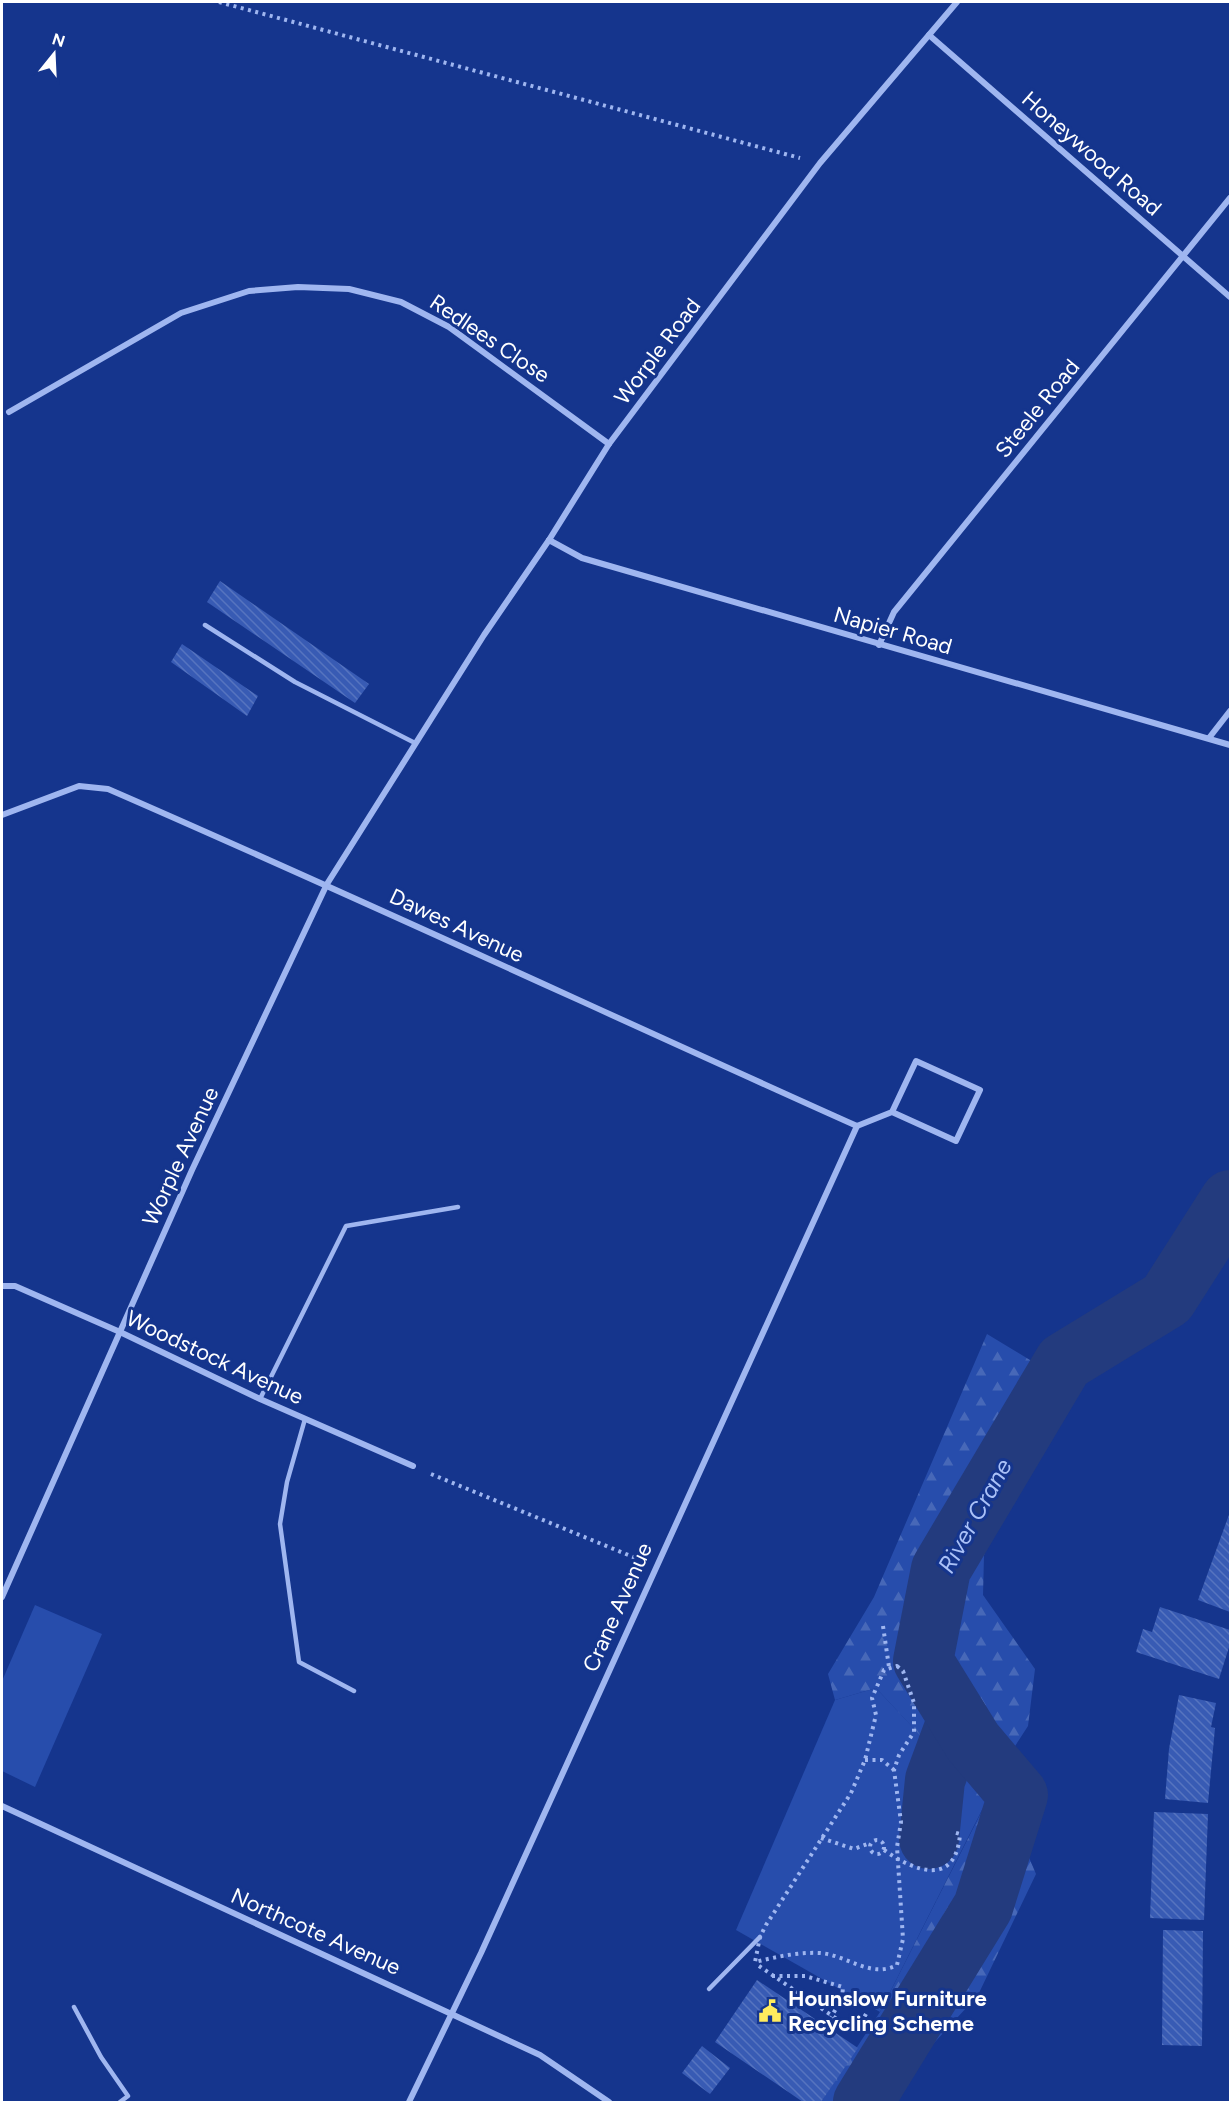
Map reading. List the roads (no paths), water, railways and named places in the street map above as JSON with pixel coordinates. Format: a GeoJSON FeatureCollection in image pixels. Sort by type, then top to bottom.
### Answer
{"type":"FeatureCollection","features":[{"type":"Feature","properties":{"kind":"street","name":"Worple Road"},"geometry":{"type":"LineString","coordinates":[[415,742],[549,540],[609,444],[820,163],[957,2]]}},
{"type":"Feature","properties":{"kind":"street","name":"Honeywood Road"},"geometry":{"type":"LineString","coordinates":[[929,35],[1230,297]]}},
{"type":"Feature","properties":{"kind":"street","name":"Steele Road"},"geometry":{"type":"LineString","coordinates":[[879,645],[894,612],[1230,198]]}},
{"type":"Feature","properties":{"kind":"street","name":"Redlees Close"},"geometry":{"type":"LineString","coordinates":[[9,412],[181,313],[249,291],[298,287],[349,289],[401,302],[449,327],[609,444]]}},
{"type":"Feature","properties":{"kind":"street","name":"Napier Road"},"geometry":{"type":"LineString","coordinates":[[549,540],[582,558],[1230,745]]}},
{"type":"Feature","properties":{"kind":"street"},"geometry":{"type":"LineString","coordinates":[[1209,738],[1230,711]]}},
{"type":"Feature","properties":{"kind":"street","name":"Worple Avenue"},"geometry":{"type":"LineString","coordinates":[[2,1597],[192,1170],[327,884],[415,742]]}},
{"type":"Feature","properties":{"kind":"street","name":"Dawes Avenue"},"geometry":{"type":"LineString","coordinates":[[2,815],[79,786],[108,789],[327,884],[582,1003],[857,1126]]}},
{"type":"Feature","properties":{"kind":"street"},"geometry":{"type":"LineString","coordinates":[[857,1126],[892,1112],[915,1060],[980,1090],[956,1141],[892,1112]]}},
{"type":"Feature","properties":{"kind":"street","name":"Crane Avenue"},"geometry":{"type":"LineString","coordinates":[[409,2103],[857,1126]]}},
{"type":"Feature","properties":{"kind":"street","name":"Woodstock Avenue"},"geometry":{"type":"LineString","coordinates":[[2,1286],[15,1286],[120,1332],[260,1400],[413,1466]]}},
{"type":"Feature","properties":{"kind":"street","name":"Northcote Avenue"},"geometry":{"type":"LineString","coordinates":[[2,1806],[540,2055],[609,2103]]}},
{"type":"Feature","properties":{"kind":"lane"},"geometry":{"type":"LineString","coordinates":[[205,626],[295,682],[415,742]]}},
{"type":"Feature","properties":{"kind":"lane"},"geometry":{"type":"LineString","coordinates":[[260,1400],[345,1226],[458,1207]]}},
{"type":"Feature","properties":{"kind":"lane"},"geometry":{"type":"LineString","coordinates":[[305,1419],[287,1482],[280,1524],[299,1662],[354,1691]]}},
{"type":"Feature","properties":{"kind":"lane"},"geometry":{"type":"LineString","coordinates":[[709,1989],[760,1936]]}},
{"type":"Feature","properties":{"kind":"lane"},"geometry":{"type":"LineString","coordinates":[[74,2007],[101,2057],[128,2096],[120,2103]]}},
{"type":"Feature","properties":{"kind":"waterway","name":"River Crane"},"geometry":{"type":"LineString","coordinates":[[863,2102],[983,1907],[1018,1795],[973,1742],[923,1661],[941,1569],[1064,1362],[1167,1299],[1230,1200]]}},
{"type":"Feature","properties":{"kind":"waterway"},"geometry":{"type":"LineString","coordinates":[[929,1839],[935,1780],[958,1718]]}},
{"type":"Feature","properties":{"kind":"place","name":"Hounslow Furniture Recycling Scheme"},"geometry":{"type":"Point","coordinates":[770,2011]}}]}
